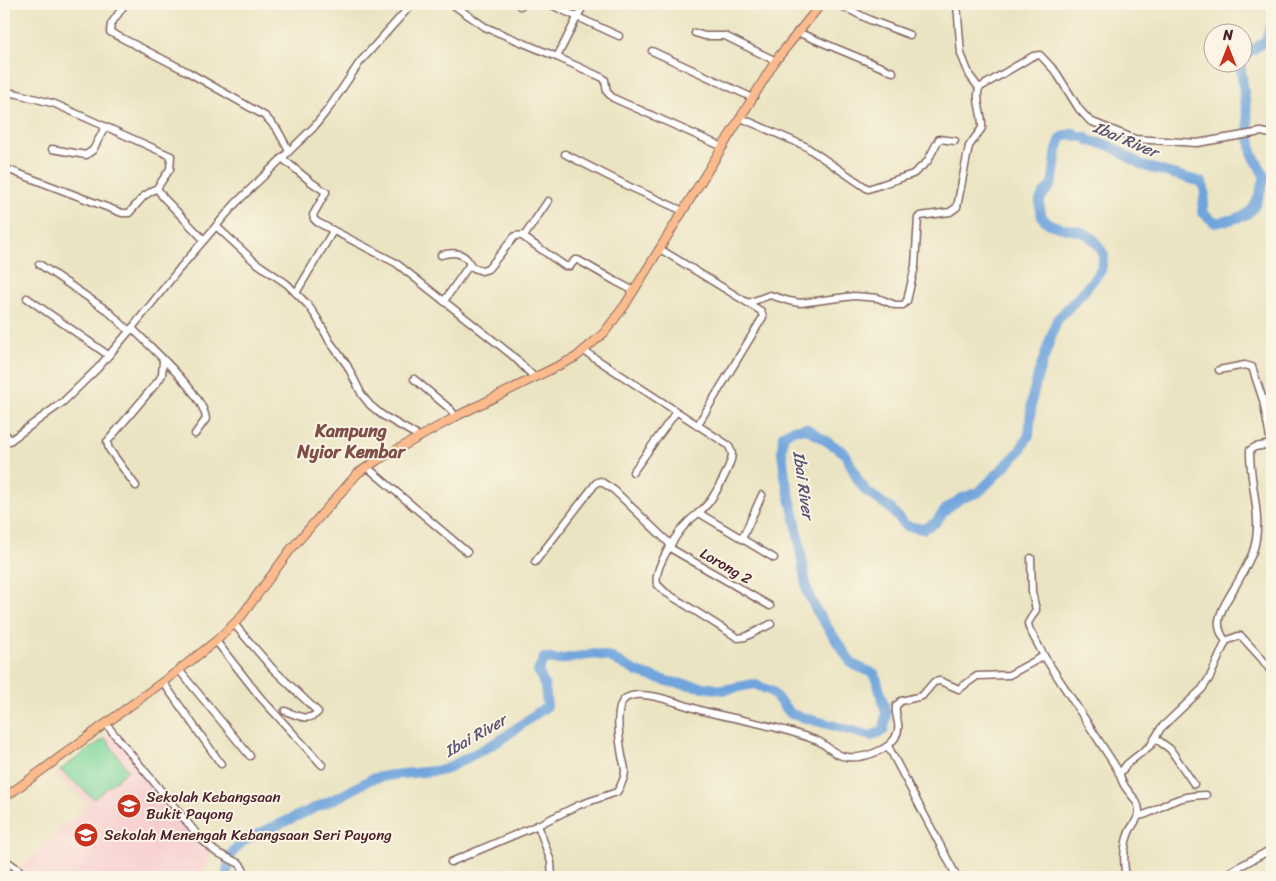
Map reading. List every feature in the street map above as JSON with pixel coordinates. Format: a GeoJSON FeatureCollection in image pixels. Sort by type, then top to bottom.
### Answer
{"type":"FeatureCollection","features":[{"type":"Feature","properties":{"kind":"main road"},"geometry":{"type":"LineString","coordinates":[[4,798],[216,641],[234,624],[291,549],[352,478],[367,466],[456,417],[572,360],[609,328],[634,291],[776,61],[797,32],[822,4]]}},
{"type":"Feature","properties":{"kind":"street"},"geometry":{"type":"LineString","coordinates":[[124,4],[111,24],[110,32],[188,72],[265,116],[277,129],[289,151]]}},
{"type":"Feature","properties":{"kind":"street"},"geometry":{"type":"LineString","coordinates":[[4,445],[63,402],[88,378],[131,330],[242,196],[322,118],[360,62],[412,4]]}},
{"type":"Feature","properties":{"kind":"street"},"geometry":{"type":"LineString","coordinates":[[452,4],[485,27],[606,80],[607,92],[613,98],[724,147]]}},
{"type":"Feature","properties":{"kind":"street"},"geometry":{"type":"LineString","coordinates":[[549,4],[620,36]]}},
{"type":"Feature","properties":{"kind":"street"},"geometry":{"type":"LineString","coordinates":[[557,57],[584,4]]}},
{"type":"Feature","properties":{"kind":"street"},"geometry":{"type":"LineString","coordinates":[[838,4],[870,20],[910,34]]}},
{"type":"Feature","properties":{"kind":"street"},"geometry":{"type":"LineString","coordinates":[[748,303],[770,295],[794,302],[854,296],[878,298],[899,306],[905,304],[915,266],[918,218],[920,216],[950,212],[957,207],[969,146],[982,128],[981,110],[977,100],[979,88],[970,76],[961,54],[957,4]]}},
{"type":"Feature","properties":{"kind":"street"},"geometry":{"type":"LineString","coordinates":[[797,32],[893,72]]}},
{"type":"Feature","properties":{"kind":"street"},"geometry":{"type":"LineString","coordinates":[[695,33],[705,36],[726,36],[776,61]]}},
{"type":"Feature","properties":{"kind":"street"},"geometry":{"type":"LineString","coordinates":[[652,51],[753,98]]}},
{"type":"Feature","properties":{"kind":"street"},"geometry":{"type":"LineString","coordinates":[[979,88],[1033,56],[1040,55],[1056,72],[1085,116],[1097,125],[1140,140],[1197,143],[1237,135],[1262,132],[1272,134]]}},
{"type":"Feature","properties":{"kind":"street"},"geometry":{"type":"LineString","coordinates":[[4,92],[55,104],[170,156],[170,169],[157,188],[144,196],[129,213],[122,214],[4,168]]}},
{"type":"Feature","properties":{"kind":"street"},"geometry":{"type":"LineString","coordinates":[[741,118],[805,146],[868,189],[913,174],[927,162],[939,139],[955,141]]}},
{"type":"Feature","properties":{"kind":"street"},"geometry":{"type":"LineString","coordinates":[[52,149],[86,155],[93,150],[105,127]]}},
{"type":"Feature","properties":{"kind":"street"},"geometry":{"type":"LineString","coordinates":[[565,154],[683,211]]}},
{"type":"Feature","properties":{"kind":"street"},"geometry":{"type":"LineString","coordinates":[[282,158],[326,192],[313,217],[317,222],[396,263],[518,361],[535,378]]}},
{"type":"Feature","properties":{"kind":"street"},"geometry":{"type":"LineString","coordinates":[[157,188],[163,197],[204,240]]}},
{"type":"Feature","properties":{"kind":"street"},"geometry":{"type":"LineString","coordinates":[[522,236],[525,235],[548,201]]}},
{"type":"Feature","properties":{"kind":"street"},"geometry":{"type":"LineString","coordinates":[[216,226],[255,262],[274,274],[296,293],[317,318],[330,342],[347,365],[367,402],[382,415],[420,437]]}},
{"type":"Feature","properties":{"kind":"street"},"geometry":{"type":"LineString","coordinates":[[296,293],[333,230]]}},
{"type":"Feature","properties":{"kind":"street"},"geometry":{"type":"LineString","coordinates":[[469,266],[485,271],[515,236],[522,236],[565,266],[570,266],[575,260],[578,260],[634,291]]}},
{"type":"Feature","properties":{"kind":"street"},"geometry":{"type":"LineString","coordinates":[[660,249],[748,303],[761,312],[763,317],[697,426]]}},
{"type":"Feature","properties":{"kind":"street"},"geometry":{"type":"LineString","coordinates":[[441,255],[450,252],[461,254],[469,260],[469,266],[444,301]]}},
{"type":"Feature","properties":{"kind":"street"},"geometry":{"type":"LineString","coordinates":[[39,264],[95,301],[168,363],[206,415],[204,423],[195,434]]}},
{"type":"Feature","properties":{"kind":"street"},"geometry":{"type":"LineString","coordinates":[[27,298],[108,355]]}},
{"type":"Feature","properties":{"kind":"street"},"geometry":{"type":"LineString","coordinates":[[584,351],[728,445],[731,449],[732,455],[729,465],[709,502],[674,539],[661,564],[656,580],[660,588],[738,638],[744,638],[771,624]]}},
{"type":"Feature","properties":{"kind":"street"},"geometry":{"type":"LineString","coordinates":[[136,486],[109,449],[107,442],[159,380],[162,375],[163,360]]}},
{"type":"Feature","properties":{"kind":"street"},"geometry":{"type":"LineString","coordinates":[[1219,370],[1245,365],[1252,367],[1263,400],[1271,444],[1255,447],[1250,450],[1256,515],[1255,541],[1251,555],[1223,608],[1219,620],[1222,637],[1226,641]]}},
{"type":"Feature","properties":{"kind":"street"},"geometry":{"type":"LineString","coordinates":[[414,379],[450,409],[456,417]]}},
{"type":"Feature","properties":{"kind":"street"},"geometry":{"type":"LineString","coordinates":[[633,472],[676,412]]}},
{"type":"Feature","properties":{"kind":"street"},"geometry":{"type":"LineString","coordinates":[[4,432],[10,440]]}},
{"type":"Feature","properties":{"kind":"street"},"geometry":{"type":"LineString","coordinates":[[367,466],[467,552]]}},
{"type":"Feature","properties":{"kind":"street","name":"Lorong 2"},"geometry":{"type":"LineString","coordinates":[[535,562],[596,483],[600,481],[614,490],[670,547],[770,606]]}},
{"type":"Feature","properties":{"kind":"street"},"geometry":{"type":"LineString","coordinates":[[742,539],[762,495]]}},
{"type":"Feature","properties":{"kind":"street"},"geometry":{"type":"LineString","coordinates":[[699,513],[774,558]]}},
{"type":"Feature","properties":{"kind":"street"},"geometry":{"type":"LineString","coordinates":[[1031,558],[1032,592],[1036,610],[1028,626],[1044,656],[1121,772],[1125,788],[1138,807],[1138,816],[1130,831],[1125,849],[1126,877]]}},
{"type":"Feature","properties":{"kind":"street"},"geometry":{"type":"LineString","coordinates":[[234,624],[272,668],[318,712],[312,717],[305,719],[285,711]]}},
{"type":"Feature","properties":{"kind":"street"},"geometry":{"type":"LineString","coordinates":[[1121,772],[1127,764],[1151,745],[1161,728],[1202,689],[1226,641],[1241,636],[1272,673]]}},
{"type":"Feature","properties":{"kind":"street"},"geometry":{"type":"LineString","coordinates":[[216,641],[260,697],[322,765]]}},
{"type":"Feature","properties":{"kind":"street"},"geometry":{"type":"LineString","coordinates":[[451,862],[538,825],[579,805],[616,792],[625,773],[619,713],[621,702],[627,698],[636,695],[665,698],[706,712],[764,724],[819,742],[841,756],[856,757],[864,756],[888,746],[896,737],[899,728],[895,709],[898,703],[922,696],[934,682],[940,680],[958,689],[977,676],[1008,675],[1044,656]]}},
{"type":"Feature","properties":{"kind":"street"},"geometry":{"type":"LineString","coordinates":[[179,670],[250,756]]}},
{"type":"Feature","properties":{"kind":"street"},"geometry":{"type":"LineString","coordinates":[[163,682],[221,764]]}},
{"type":"Feature","properties":{"kind":"street"},"geometry":{"type":"LineString","coordinates":[[106,724],[201,839],[220,854],[237,862],[247,877]]}},
{"type":"Feature","properties":{"kind":"street"},"geometry":{"type":"LineString","coordinates":[[1155,738],[1170,749],[1194,784]]}},
{"type":"Feature","properties":{"kind":"street"},"geometry":{"type":"LineString","coordinates":[[888,746],[957,877]]}},
{"type":"Feature","properties":{"kind":"street"},"geometry":{"type":"LineString","coordinates":[[1138,816],[1146,815],[1171,802],[1194,795],[1206,795]]}},
{"type":"Feature","properties":{"kind":"street"},"geometry":{"type":"LineString","coordinates":[[538,825],[551,862],[552,877]]}},
{"type":"Feature","properties":{"kind":"street"},"geometry":{"type":"LineString","coordinates":[[1220,877],[1272,849]]}},
{"type":"Feature","properties":{"kind":"street"},"geometry":{"type":"LineString","coordinates":[[4,859],[19,870]]}},
{"type":"Feature","properties":{"kind":"shaded area","name":"Sekolah Kebangsaan Bukit Payong"},"geometry":{"type":"Polygon","coordinates":[[[112,733],[211,854],[205,865],[203,877],[4,877],[4,864],[16,872],[88,804],[55,774],[112,733]]]}},
{"type":"Feature","properties":{"kind":"green space"},"geometry":{"type":"Polygon","coordinates":[[[105,738],[128,770],[94,799],[60,770],[105,738]]]}},
{"type":"Feature","properties":{"kind":"green space"},"geometry":{"type":"Polygon","coordinates":[[[4,863],[24,877],[4,877],[4,863]]]}},
{"type":"Feature","properties":{"kind":"waterway","name":"Ibai River"},"geometry":{"type":"LineString","coordinates":[[1254,49],[1265,41],[1272,23]]}},
{"type":"Feature","properties":{"kind":"waterway","name":"Ibai River"},"geometry":{"type":"LineString","coordinates":[[226,877],[231,855],[247,839],[343,795],[371,779],[444,770],[499,741],[547,706],[545,686],[538,671],[544,658],[558,660],[594,654],[610,657],[637,672],[670,682],[723,690],[754,684],[771,691],[791,714],[871,736],[884,730],[886,713],[875,674],[852,664],[816,610],[807,591],[796,523],[785,477],[782,452],[783,435],[792,430],[806,428],[845,453],[858,480],[866,491],[890,508],[906,526],[923,529],[935,523],[946,509],[960,499],[979,492],[1019,452],[1029,435],[1032,398],[1057,320],[1101,270],[1104,255],[1088,235],[1054,226],[1043,218],[1040,211],[1041,198],[1052,182],[1057,149],[1062,137],[1074,133],[1076,137],[1085,137],[1089,141],[1108,145],[1144,166],[1202,182],[1205,192],[1202,212],[1215,223],[1238,218],[1245,215],[1254,206],[1265,177],[1252,153],[1241,72]]}},
{"type":"Feature","properties":{"kind":"place","name":"Sekolah Kebangsaan Bukit Payong"},"geometry":{"type":"Point","coordinates":[129,806]}},
{"type":"Feature","properties":{"kind":"place","name":"Sekolah Menengah Kebangsaan Seri Payong"},"geometry":{"type":"Point","coordinates":[86,835]}},
{"type":"Feature","properties":{"kind":"district","name":"Kampung Nyior Kembar"},"geometry":{"type":"Point","coordinates":[351,441]}}]}
